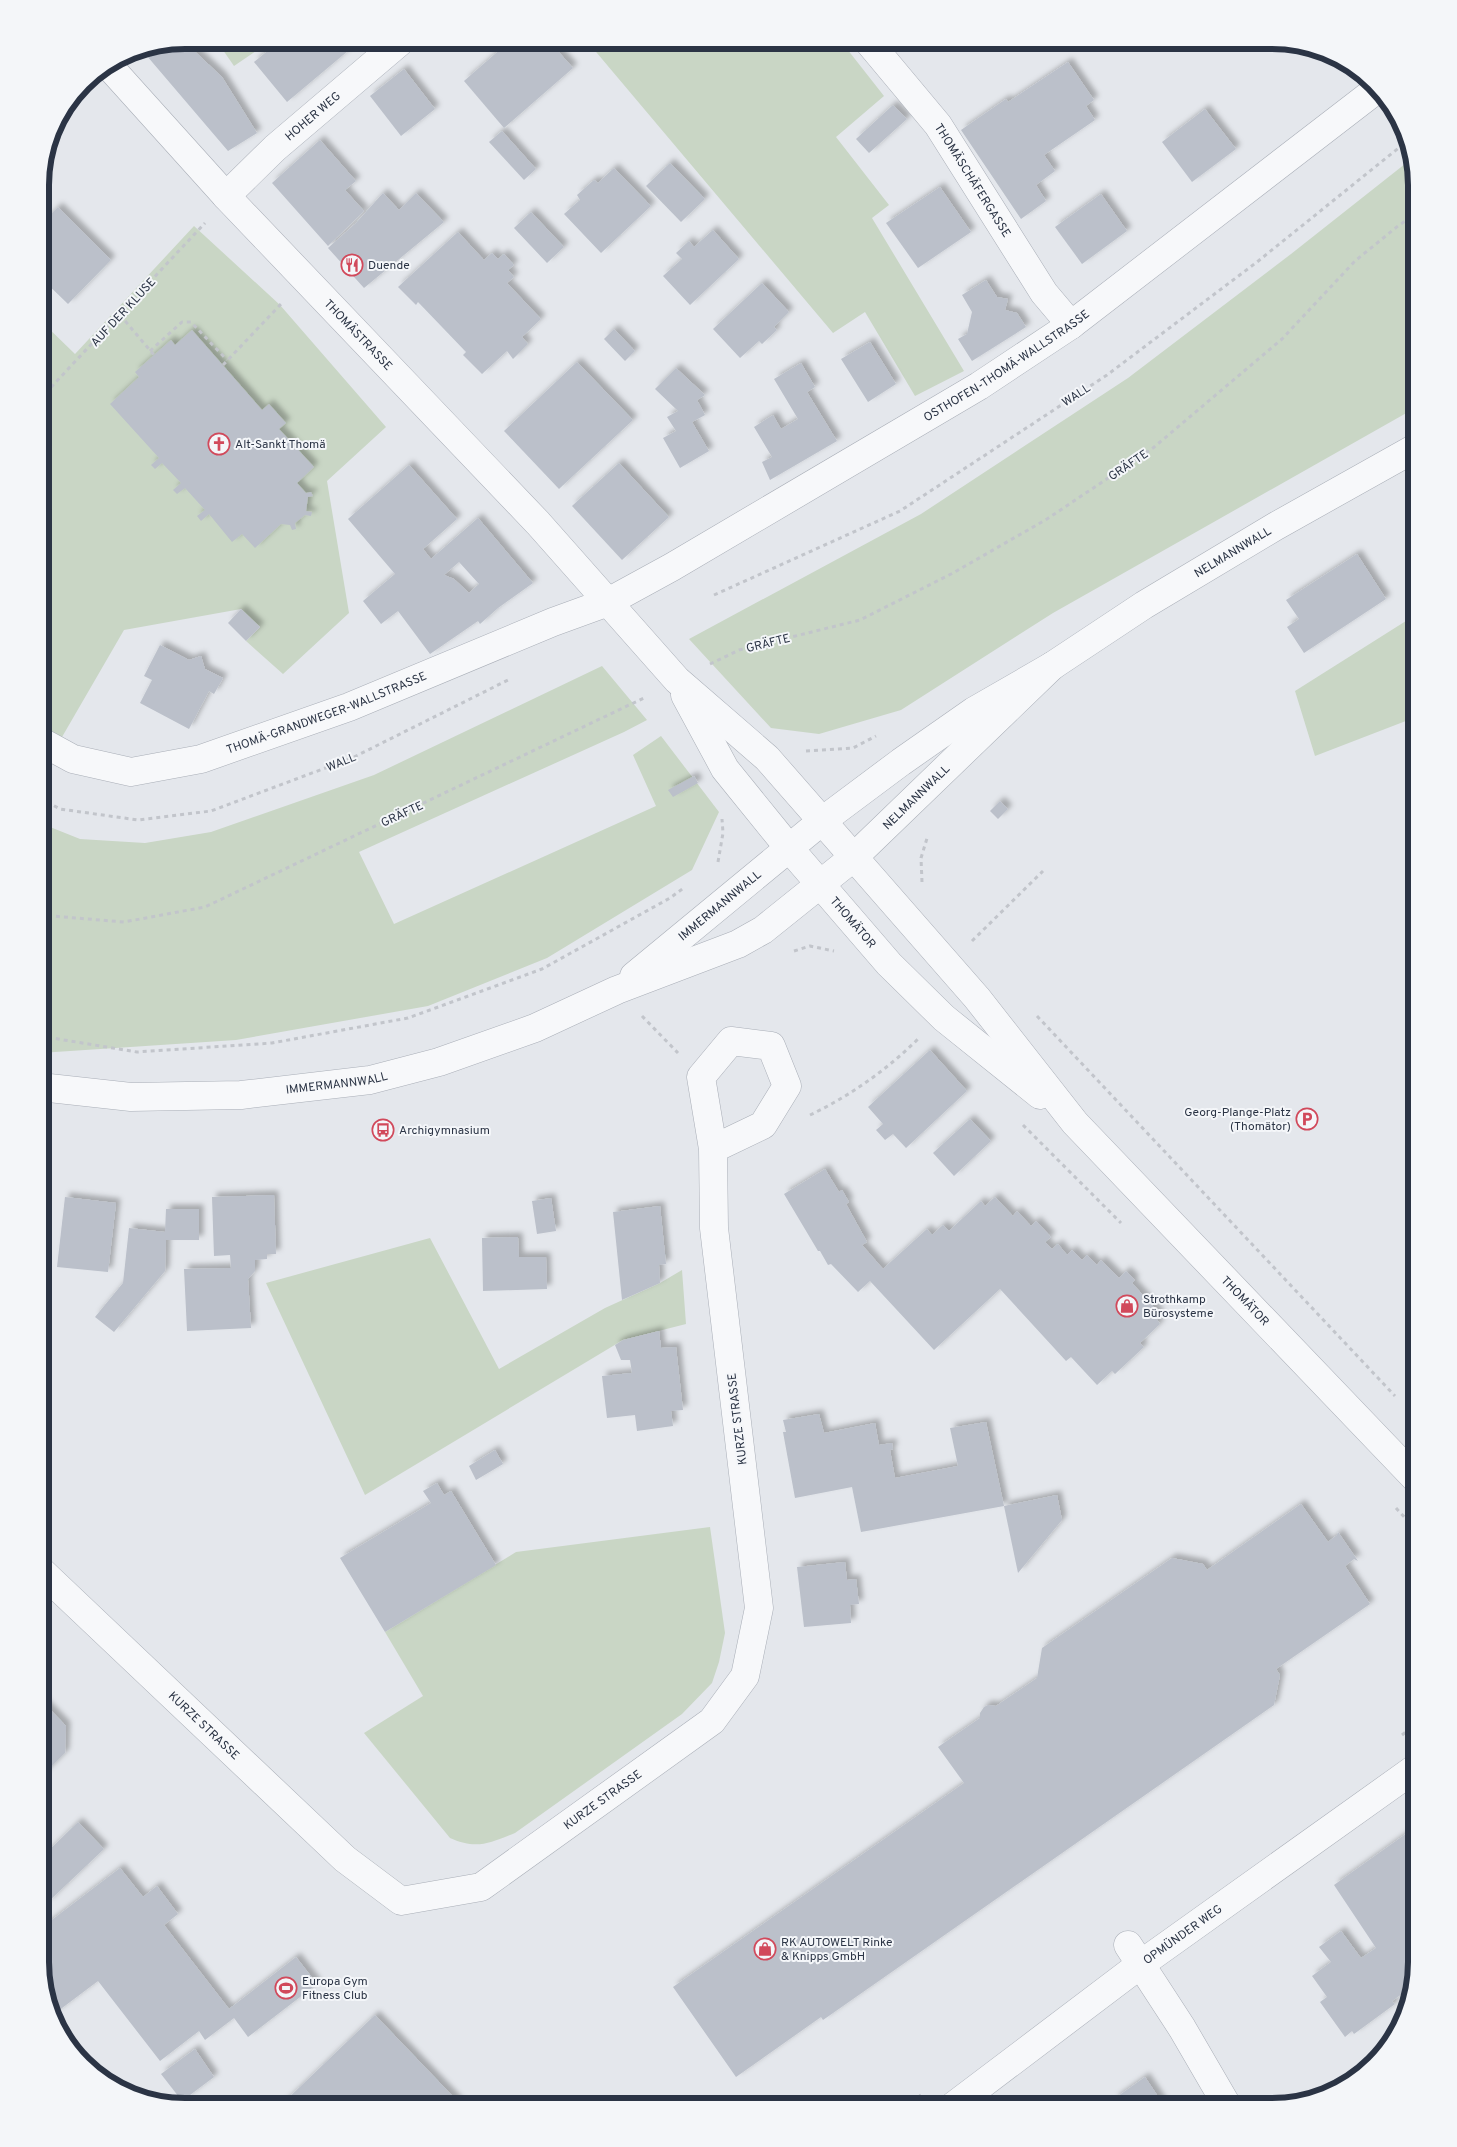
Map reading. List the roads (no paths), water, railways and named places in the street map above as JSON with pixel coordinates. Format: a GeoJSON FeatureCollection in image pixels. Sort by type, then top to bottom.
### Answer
{"type":"FeatureCollection","features":[{"type":"Feature","properties":{"kind":"street","name":"HOHER WEG"},"geometry":{"type":"LineString","coordinates":[[226,196],[275,148],[391,49]]}},
{"type":"Feature","properties":{"kind":"street","name":"THOMÄSCHÄFERGASSE"},"geometry":{"type":"LineString","coordinates":[[875,49],[938,125],[1044,293],[1071,325]]}},
{"type":"Feature","properties":{"kind":"street","name":"THOMÄSTRASSE"},"geometry":{"type":"LineString","coordinates":[[112,70],[226,196],[538,523],[608,602]]}},
{"type":"Feature","properties":{"kind":"street","name":"OSTHOFEN-THOMÄ-WALLSTRASSE"},"geometry":{"type":"LineString","coordinates":[[608,602],[672,567],[971,391],[1071,325],[1372,93]]}},
{"type":"Feature","properties":{"kind":"street","name":"NELMANNWALL"},"geometry":{"type":"LineString","coordinates":[[822,822],[901,762],[974,711],[1052,666],[1144,606],[1276,526],[1408,451]]}},
{"type":"Feature","properties":{"kind":"street","name":"THOMÄTOR"},"geometry":{"type":"LineString","coordinates":[[608,602],[676,680],[767,758],[977,998],[1075,1123],[1408,1471]]}},
{"type":"Feature","properties":{"kind":"street","name":"THOMÄ-GRANDWEGER-WALLSTRASSE"},"geometry":{"type":"LineString","coordinates":[[49,746],[72,759],[131,772],[201,759],[349,707],[553,622],[608,602]]}},
{"type":"Feature","properties":{"kind":"street","name":"NELMANNWALL"},"geometry":{"type":"LineString","coordinates":[[821,885],[854,857],[1052,666]]}},
{"type":"Feature","properties":{"kind":"street","name":"THOMÄTOR"},"geometry":{"type":"LineString","coordinates":[[676,680],[725,768],[789,848],[889,964],[944,1018],[1075,1123]]}},
{"type":"Feature","properties":{"kind":"street","name":"IMMERMANNWALL"},"geometry":{"type":"LineString","coordinates":[[617,990],[736,890],[822,822]]}},
{"type":"Feature","properties":{"kind":"street","name":"IMMERMANNWALL"},"geometry":{"type":"LineString","coordinates":[[49,1088],[131,1097],[232,1095],[370,1080],[439,1062],[518,1034],[617,990],[738,944],[762,930],[821,885]]}},
{"type":"Feature","properties":{"kind":"street","name":"KURZE STRASSE"},"geometry":{"type":"LineString","coordinates":[[49,1579],[345,1859],[401,1901],[481,1887],[712,1721],[745,1676],[759,1608],[714,1228],[713,1149],[701,1077],[731,1041],[771,1046],[788,1086],[763,1125],[713,1149]]}},
{"type":"Feature","properties":{"kind":"street","name":"OPMÜNDER WEG"},"geometry":{"type":"LineString","coordinates":[[963,2098],[1134,1955],[1408,1773]]}},
{"type":"Feature","properties":{"kind":"street"},"geometry":{"type":"LineString","coordinates":[[1134,1955],[1182,2028],[1223,2098]]}},
{"type":"Feature","properties":{"kind":"place","name":"Duende"},"geometry":{"type":"Point","coordinates":[352,265]}},
{"type":"Feature","properties":{"kind":"place","name":"Alt-Sankt Thomä"},"geometry":{"type":"Point","coordinates":[219,444]}},
{"type":"Feature","properties":{"kind":"place","name":"Georg-Plange-Platz (Thomätor)"},"geometry":{"type":"Point","coordinates":[1307,1119]}},
{"type":"Feature","properties":{"kind":"place","name":"Archigymnasium"},"geometry":{"type":"Point","coordinates":[383,1130]}},
{"type":"Feature","properties":{"kind":"place","name":"Strothkamp Bürosysteme"},"geometry":{"type":"Point","coordinates":[1127,1306]}},
{"type":"Feature","properties":{"kind":"place","name":"RK AUTOWELT Rinke & Knipps GmbH"},"geometry":{"type":"Point","coordinates":[765,1949]}},
{"type":"Feature","properties":{"kind":"place","name":"Europa Gym Fitness Club"},"geometry":{"type":"Point","coordinates":[286,1988]}}]}
